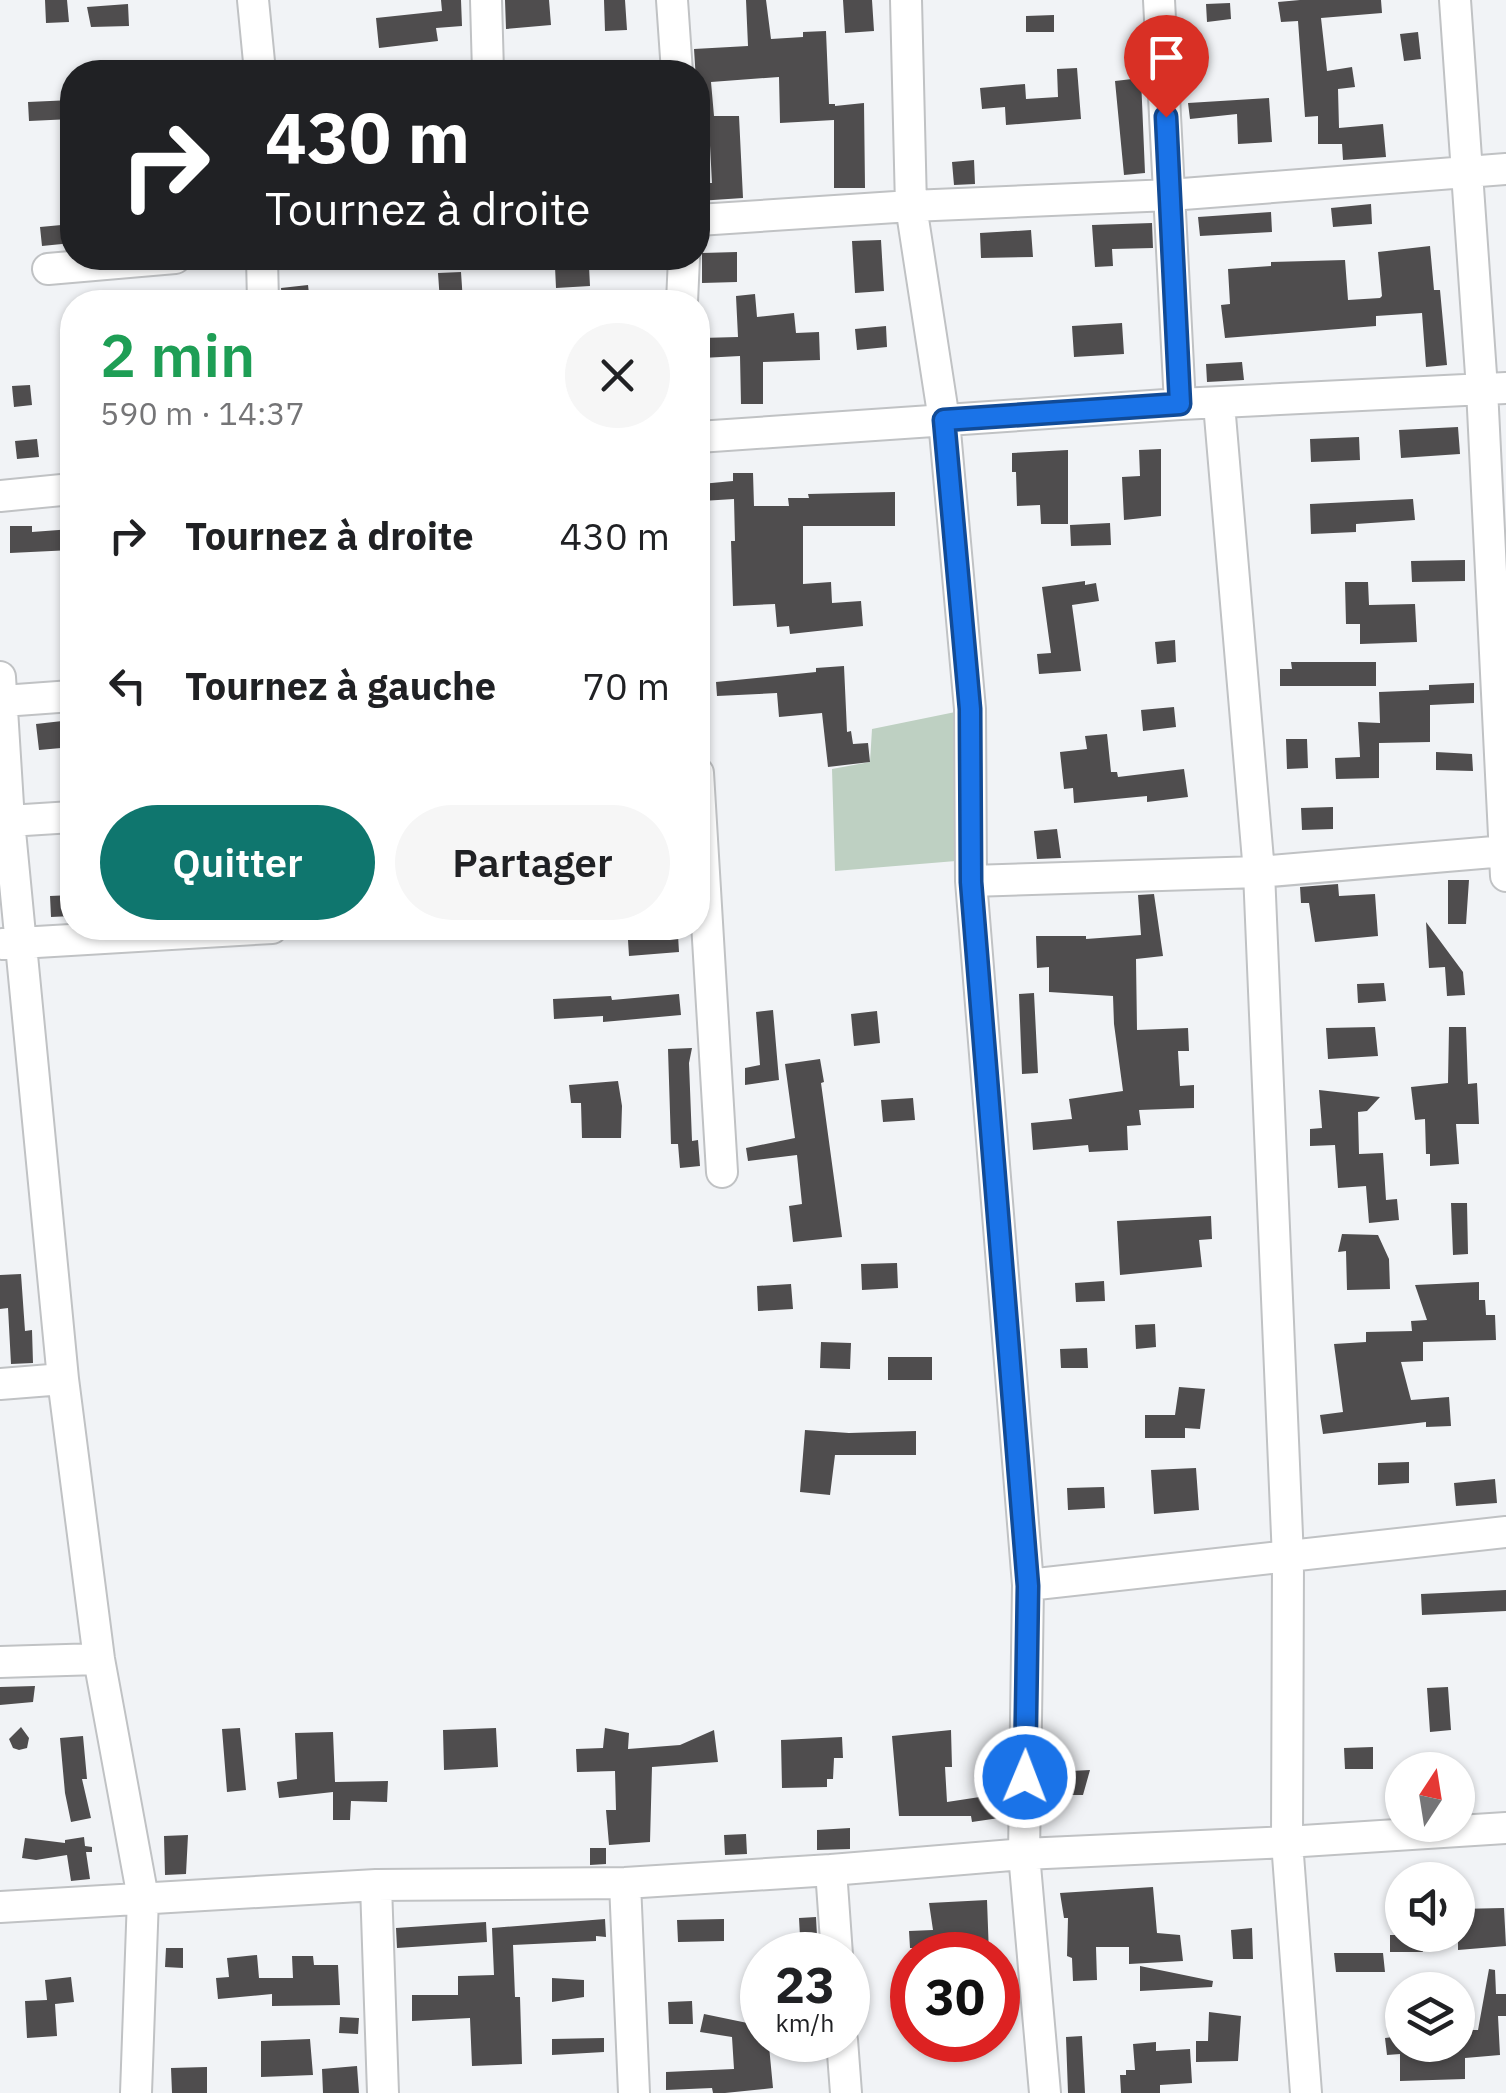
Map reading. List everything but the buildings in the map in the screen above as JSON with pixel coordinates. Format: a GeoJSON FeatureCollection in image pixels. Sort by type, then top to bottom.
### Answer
{"type":"FeatureCollection","features":[{"type":"Feature","properties":{"kind":"street"},"geometry":{"type":"LineString","coordinates":[[253,0],[259,60]]}},
{"type":"Feature","properties":{"kind":"street"},"geometry":{"type":"LineString","coordinates":[[486,0],[488,60]]}},
{"type":"Feature","properties":{"kind":"street"},"geometry":{"type":"LineString","coordinates":[[672,0],[676,60]]}},
{"type":"Feature","properties":{"kind":"street"},"geometry":{"type":"LineString","coordinates":[[906,0],[911,206],[944,420],[970,709],[971,882],[1028,1586],[1024,1854],[1044,2093]]}},
{"type":"Feature","properties":{"kind":"street"},"geometry":{"type":"LineString","coordinates":[[1159,0],[1180,404]]}},
{"type":"Feature","properties":{"kind":"street"},"geometry":{"type":"LineString","coordinates":[[1455,0],[1465,171],[1494,389],[1506,876]]}},
{"type":"Feature","properties":{"kind":"street"},"geometry":{"type":"LineString","coordinates":[[710,219],[1170,195],[1506,169]]}},
{"type":"Feature","properties":{"kind":"street"},"geometry":{"type":"LineString","coordinates":[[48,269],[60,268]]}},
{"type":"Feature","properties":{"kind":"street"},"geometry":{"type":"LineString","coordinates":[[710,436],[1180,404],[1494,389]]}},
{"type":"Feature","properties":{"kind":"street"},"geometry":{"type":"LineString","coordinates":[[1219,404],[1260,872],[1288,1559],[1287,1842],[1306,2093]]}},
{"type":"Feature","properties":{"kind":"street"},"geometry":{"type":"LineString","coordinates":[[0,496],[60,490]]}},
{"type":"Feature","properties":{"kind":"street"},"geometry":{"type":"LineString","coordinates":[[60,695],[2,689],[10,821],[10,943],[99,1659],[143,1898],[136,2093]]}},
{"type":"Feature","properties":{"kind":"street"},"geometry":{"type":"LineString","coordinates":[[10,821],[60,818]]}},
{"type":"Feature","properties":{"kind":"street"},"geometry":{"type":"LineString","coordinates":[[971,882],[1260,872],[1506,851]]}},
{"type":"Feature","properties":{"kind":"street"},"geometry":{"type":"LineString","coordinates":[[10,943],[62,940]]}},
{"type":"Feature","properties":{"kind":"street"},"geometry":{"type":"LineString","coordinates":[[705,940],[722,1172]]}},
{"type":"Feature","properties":{"kind":"street"},"geometry":{"type":"LineString","coordinates":[[0,1384],[63,1378]]}},
{"type":"Feature","properties":{"kind":"street"},"geometry":{"type":"LineString","coordinates":[[1028,1586],[1506,1532]]}},
{"type":"Feature","properties":{"kind":"street"},"geometry":{"type":"LineString","coordinates":[[0,1662],[99,1659]]}},
{"type":"Feature","properties":{"kind":"street"},"geometry":{"type":"LineString","coordinates":[[0,1907],[376,1885],[626,1883],[1024,1854],[1506,1828]]}},
{"type":"Feature","properties":{"kind":"street"},"geometry":{"type":"LineString","coordinates":[[831,1870],[835,1932]]}},
{"type":"Feature","properties":{"kind":"street"},"geometry":{"type":"LineString","coordinates":[[626,1883],[634,2093]]}},
{"type":"Feature","properties":{"kind":"street"},"geometry":{"type":"LineString","coordinates":[[376,1885],[383,2093]]}},
{"type":"Feature","properties":{"kind":"street"},"geometry":{"type":"LineString","coordinates":[[844,2062],[846,2093]]}},
{"type":"Feature","properties":{"kind":"green space"},"geometry":{"type":"Polygon","coordinates":[[[970,709],[956,861],[835,871],[832,769],[870,762],[872,729],[970,709]]]}},
{"type":"Feature","properties":{"kind":"route"},"geometry":{"type":"LineString","coordinates":[[1025,1777],[1028,1586],[971,882],[970,709],[944,420],[1180,404],[1166,117]]}}]}
